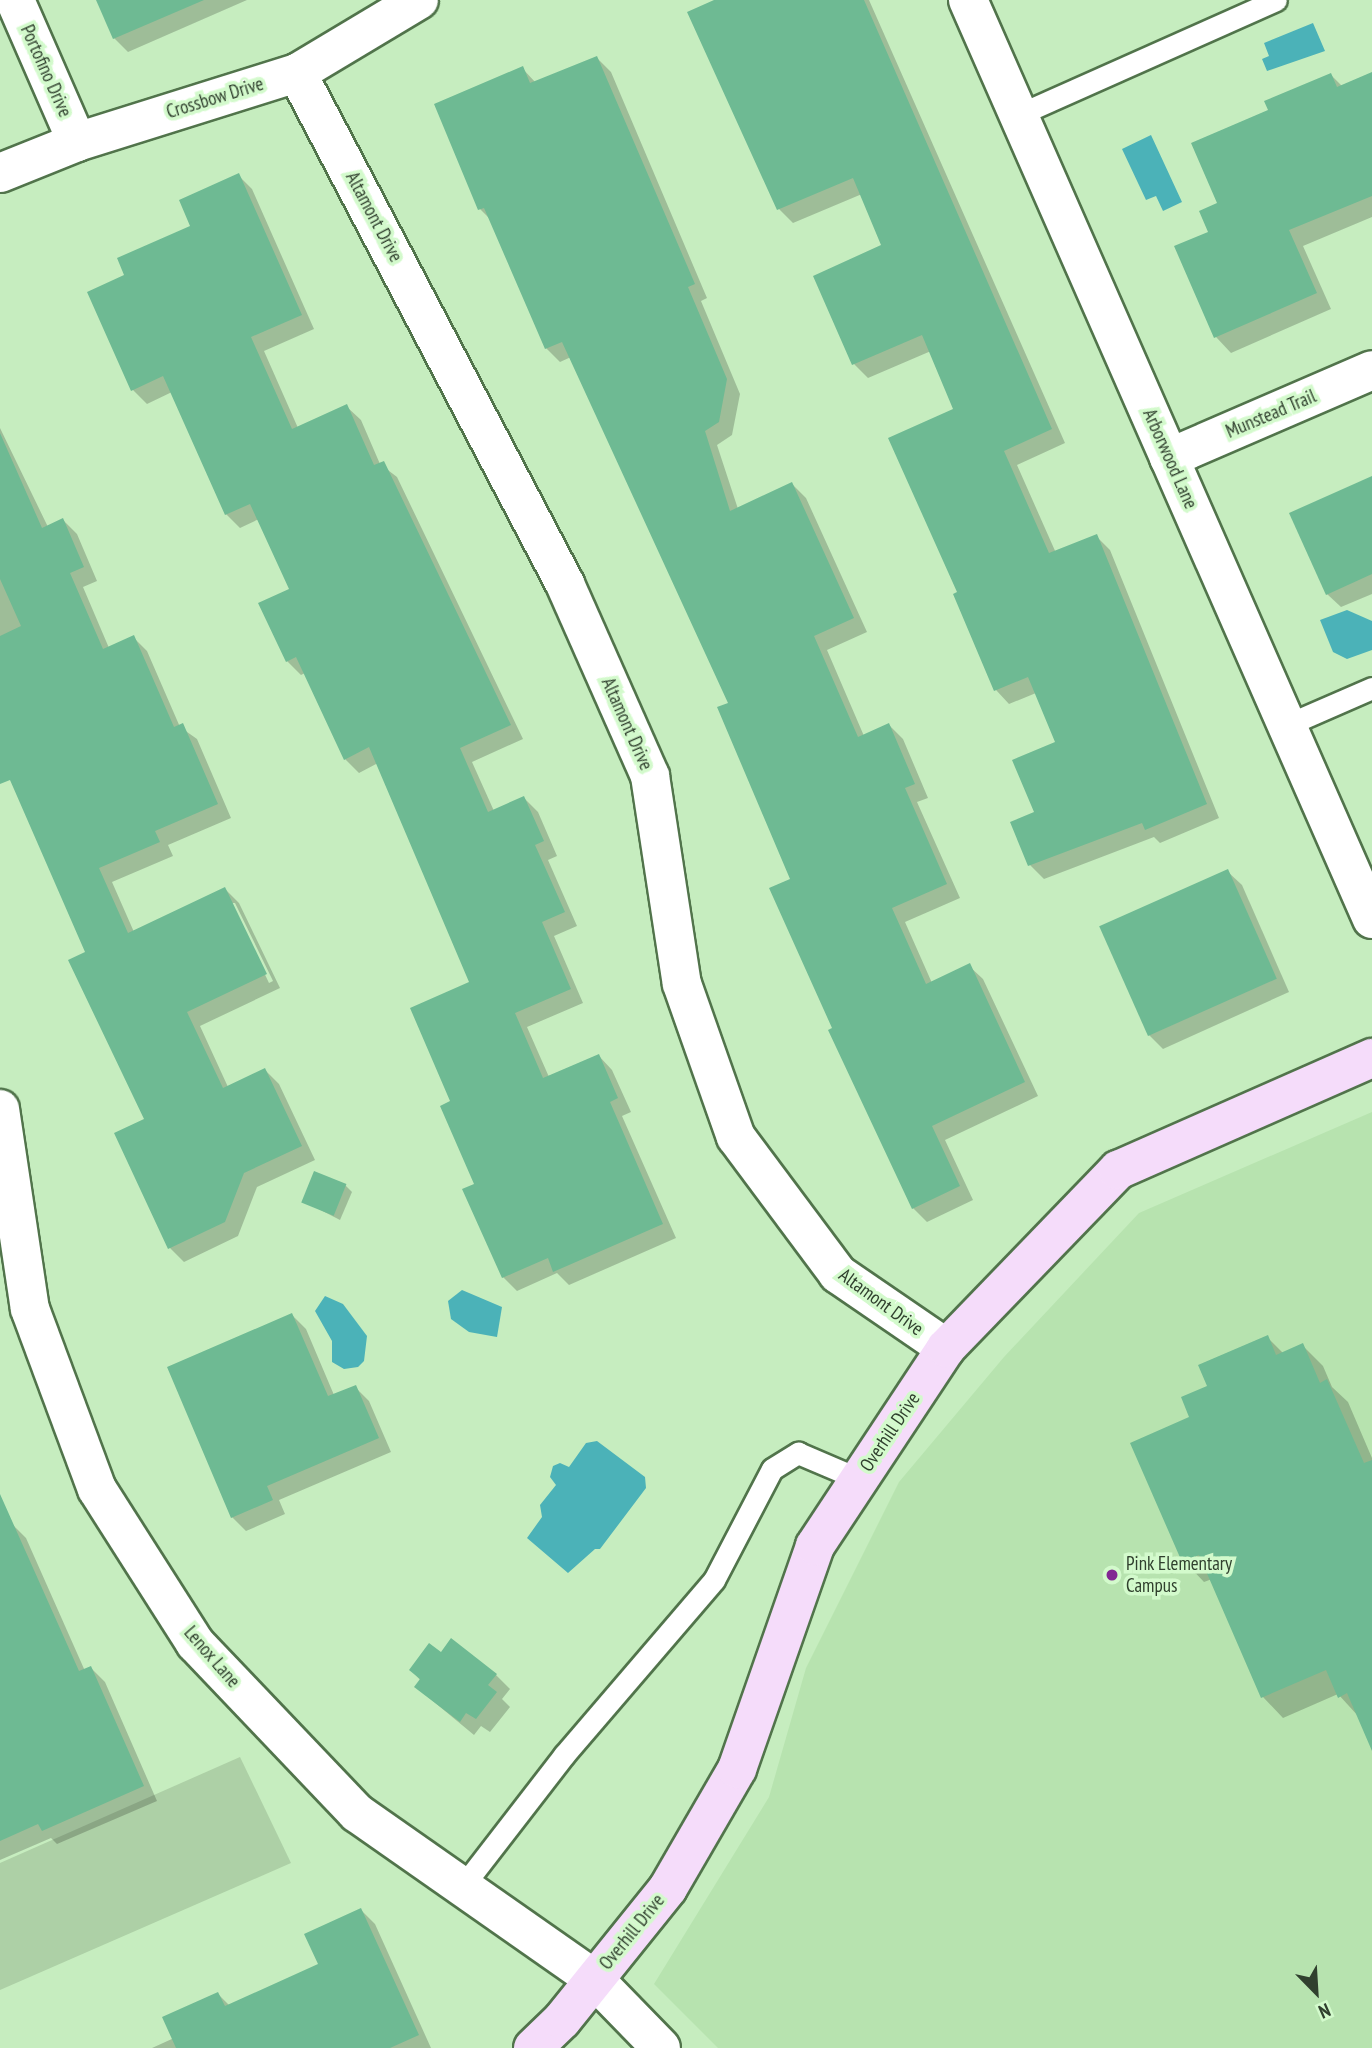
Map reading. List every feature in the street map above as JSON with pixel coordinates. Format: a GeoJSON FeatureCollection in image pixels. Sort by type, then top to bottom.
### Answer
{"type":"FeatureCollection","features":[{"type":"Feature","properties":{"kind":"street","name":"Portofino Drive"},"geometry":{"type":"LineString","coordinates":[[15,0],[77,142]]}},
{"type":"Feature","properties":{"kind":"street","name":"Crossbow Drive"},"geometry":{"type":"LineString","coordinates":[[0,173],[77,142],[296,73],[419,0]]}},
{"type":"Feature","properties":{"kind":"street","name":"Arborwood Lane"},"geometry":{"type":"LineString","coordinates":[[968,0],[1372,919]]}},
{"type":"Feature","properties":{"kind":"street","name":"Altamont Drive"},"geometry":{"type":"LineString","coordinates":[[296,73],[565,584],[650,776],[682,984],[736,1137],[838,1274],[946,1348]]}},
{"type":"Feature","properties":{"kind":"street","name":"Munstead Trail"},"geometry":{"type":"LineString","coordinates":[[1169,458],[1372,370]]}},
{"type":"Feature","properties":{"kind":"street","name":"Overhill Drive"},"geometry":{"type":"LineString","coordinates":[[533,2048],[594,1979],[668,1888],[737,1769],[815,1546],[946,1348],[1118,1170],[1372,1058]]}},
{"type":"Feature","properties":{"kind":"street","name":"Lenox Lane"},"geometry":{"type":"LineString","coordinates":[[0,1109],[30,1309],[97,1489],[195,1643],[357,1813],[594,1979],[661,2048]]}},
{"type":"Feature","properties":{"kind":"lane"},"geometry":{"type":"LineString","coordinates":[[1018,115],[1276,0]]}},
{"type":"Feature","properties":{"kind":"lane"},"geometry":{"type":"LineString","coordinates":[[1287,725],[1372,688]]}},
{"type":"Feature","properties":{"kind":"lane"},"geometry":{"type":"LineString","coordinates":[[463,1887],[564,1755],[714,1580],[772,1469],[798,1453],[859,1479]]}},
{"type":"Feature","properties":{"kind":"shaded area","name":"Pink Elementary Campus"},"geometry":{"type":"Polygon","coordinates":[[[1372,1112],[1372,2048],[718,2048],[654,1984],[769,1797],[806,1668],[899,1482],[1004,1357],[1139,1213],[1372,1112]]]}},
{"type":"Feature","properties":{"kind":"shaded area"},"geometry":{"type":"Polygon","coordinates":[[[240,1757],[291,1863],[0,1990],[0,1863],[240,1757]]]}},
{"type":"Feature","properties":{"kind":"water"},"geometry":{"type":"Polygon","coordinates":[[[1313,23],[1325,51],[1267,71],[1262,59],[1269,56],[1264,43],[1313,23]]]}},
{"type":"Feature","properties":{"kind":"water"},"geometry":{"type":"Polygon","coordinates":[[[1151,135],[1182,202],[1163,211],[1156,196],[1146,200],[1122,149],[1151,135]]]}},
{"type":"Feature","properties":{"kind":"water"},"geometry":{"type":"Polygon","coordinates":[[[1347,610],[1372,621],[1372,650],[1347,659],[1333,652],[1320,620],[1347,610]]]}},
{"type":"Feature","properties":{"kind":"water"},"geometry":{"type":"Polygon","coordinates":[[[462,1290],[502,1307],[497,1337],[469,1332],[451,1319],[448,1301],[462,1290]]]}},
{"type":"Feature","properties":{"kind":"water"},"geometry":{"type":"Polygon","coordinates":[[[325,1296],[343,1304],[367,1336],[364,1361],[358,1367],[344,1369],[332,1362],[332,1341],[315,1311],[325,1296]]]}},
{"type":"Feature","properties":{"kind":"water"},"geometry":{"type":"Polygon","coordinates":[[[597,1441],[645,1477],[646,1488],[600,1549],[595,1549],[568,1573],[527,1538],[542,1517],[540,1505],[556,1485],[550,1477],[553,1466],[560,1463],[569,1467],[586,1443],[597,1441]]]}},
{"type":"Feature","properties":{"kind":"building"},"geometry":{"type":"Polygon","coordinates":[[[96,0],[204,0],[113,39],[96,0]]]}},
{"type":"Feature","properties":{"kind":"building"},"geometry":{"type":"Polygon","coordinates":[[[714,0],[864,0],[1052,429],[1004,451],[1049,553],[1097,534],[1207,804],[1145,830],[1142,823],[1028,866],[1010,822],[1034,812],[1012,760],[1055,742],[1028,677],[994,691],[953,594],[957,592],[888,438],[953,409],[922,335],[852,365],[813,276],[881,245],[853,178],[777,210],[687,12],[714,0]]]}},
{"type":"Feature","properties":{"kind":"building"},"geometry":{"type":"Polygon","coordinates":[[[597,56],[695,284],[688,287],[727,379],[719,422],[705,431],[730,511],[792,482],[854,618],[814,636],[858,737],[889,723],[915,784],[905,788],[947,884],[892,908],[926,984],[970,963],[1025,1082],[932,1126],[960,1186],[912,1209],[828,1030],[832,1028],[769,888],[790,879],[717,707],[728,703],[562,342],[545,349],[484,208],[478,210],[434,104],[523,66],[530,83],[597,56]]]}},
{"type":"Feature","properties":{"kind":"building"},"geometry":{"type":"Polygon","coordinates":[[[1372,72],[1372,196],[1289,230],[1317,293],[1214,338],[1174,246],[1208,232],[1199,211],[1217,203],[1191,143],[1268,110],[1264,101],[1331,73],[1337,87],[1372,72]]]}},
{"type":"Feature","properties":{"kind":"building"},"geometry":{"type":"Polygon","coordinates":[[[239,173],[302,315],[251,337],[292,429],[347,404],[374,465],[384,461],[511,725],[460,748],[488,812],[524,796],[544,841],[535,845],[565,912],[542,922],[571,989],[515,1013],[543,1078],[599,1054],[618,1098],[610,1102],[663,1224],[553,1272],[548,1258],[502,1278],[462,1189],[474,1184],[440,1106],[450,1101],[410,1008],[469,982],[369,747],[344,760],[296,657],[286,662],[258,603],[289,589],[250,504],[225,515],[163,376],[131,391],[87,292],[124,275],[117,258],[190,226],[179,200],[239,173]]]}},
{"type":"Feature","properties":{"kind":"building"},"geometry":{"type":"Polygon","coordinates":[[[0,433],[42,528],[63,518],[84,567],[70,573],[103,649],[134,635],[174,727],[183,723],[218,804],[155,831],[160,842],[99,868],[128,933],[225,887],[267,974],[187,1012],[223,1088],[265,1068],[302,1146],[244,1173],[225,1222],[168,1249],[114,1133],[144,1119],[68,960],[85,952],[10,780],[0,784],[0,636],[21,626],[0,579],[0,433]]]}},
{"type":"Feature","properties":{"kind":"building"},"geometry":{"type":"Polygon","coordinates":[[[1372,476],[1372,574],[1326,595],[1289,513],[1372,476]]]}},
{"type":"Feature","properties":{"kind":"building"},"geometry":{"type":"Polygon","coordinates":[[[1228,869],[1277,979],[1148,1036],[1099,926],[1228,869]]]}},
{"type":"Feature","properties":{"kind":"building"},"geometry":{"type":"Polygon","coordinates":[[[314,1171],[346,1184],[334,1216],[301,1203],[314,1171]]]}},
{"type":"Feature","properties":{"kind":"building"},"geometry":{"type":"Polygon","coordinates":[[[292,1313],[328,1396],[356,1385],[379,1438],[267,1486],[273,1500],[231,1518],[167,1367],[292,1313]]]}},
{"type":"Feature","properties":{"kind":"building"},"geometry":{"type":"Polygon","coordinates":[[[1268,1335],[1276,1355],[1303,1343],[1320,1383],[1327,1379],[1364,1463],[1372,1460],[1372,1751],[1347,1693],[1338,1698],[1326,1670],[1261,1698],[1199,1555],[1182,1562],[1130,1443],[1189,1417],[1181,1397],[1207,1386],[1198,1365],[1268,1335]]]}},
{"type":"Feature","properties":{"kind":"building"},"geometry":{"type":"Polygon","coordinates":[[[0,1494],[79,1671],[91,1666],[144,1786],[42,1831],[38,1824],[0,1841],[0,1494]]]}},
{"type":"Feature","properties":{"kind":"building"},"geometry":{"type":"Polygon","coordinates":[[[451,1638],[497,1674],[488,1685],[497,1692],[476,1719],[466,1713],[460,1722],[414,1687],[420,1679],[409,1670],[429,1643],[441,1652],[451,1638]]]}},
{"type":"Feature","properties":{"kind":"building"},"geometry":{"type":"Polygon","coordinates":[[[361,1908],[419,2035],[390,2048],[176,2048],[162,2017],[218,1992],[225,2006],[318,1964],[304,1934],[361,1908]]]}},
{"type":"Feature","properties":{"kind":"place","name":"Pink Elementary Campus"},"geometry":{"type":"Point","coordinates":[1112,1575]}}]}
